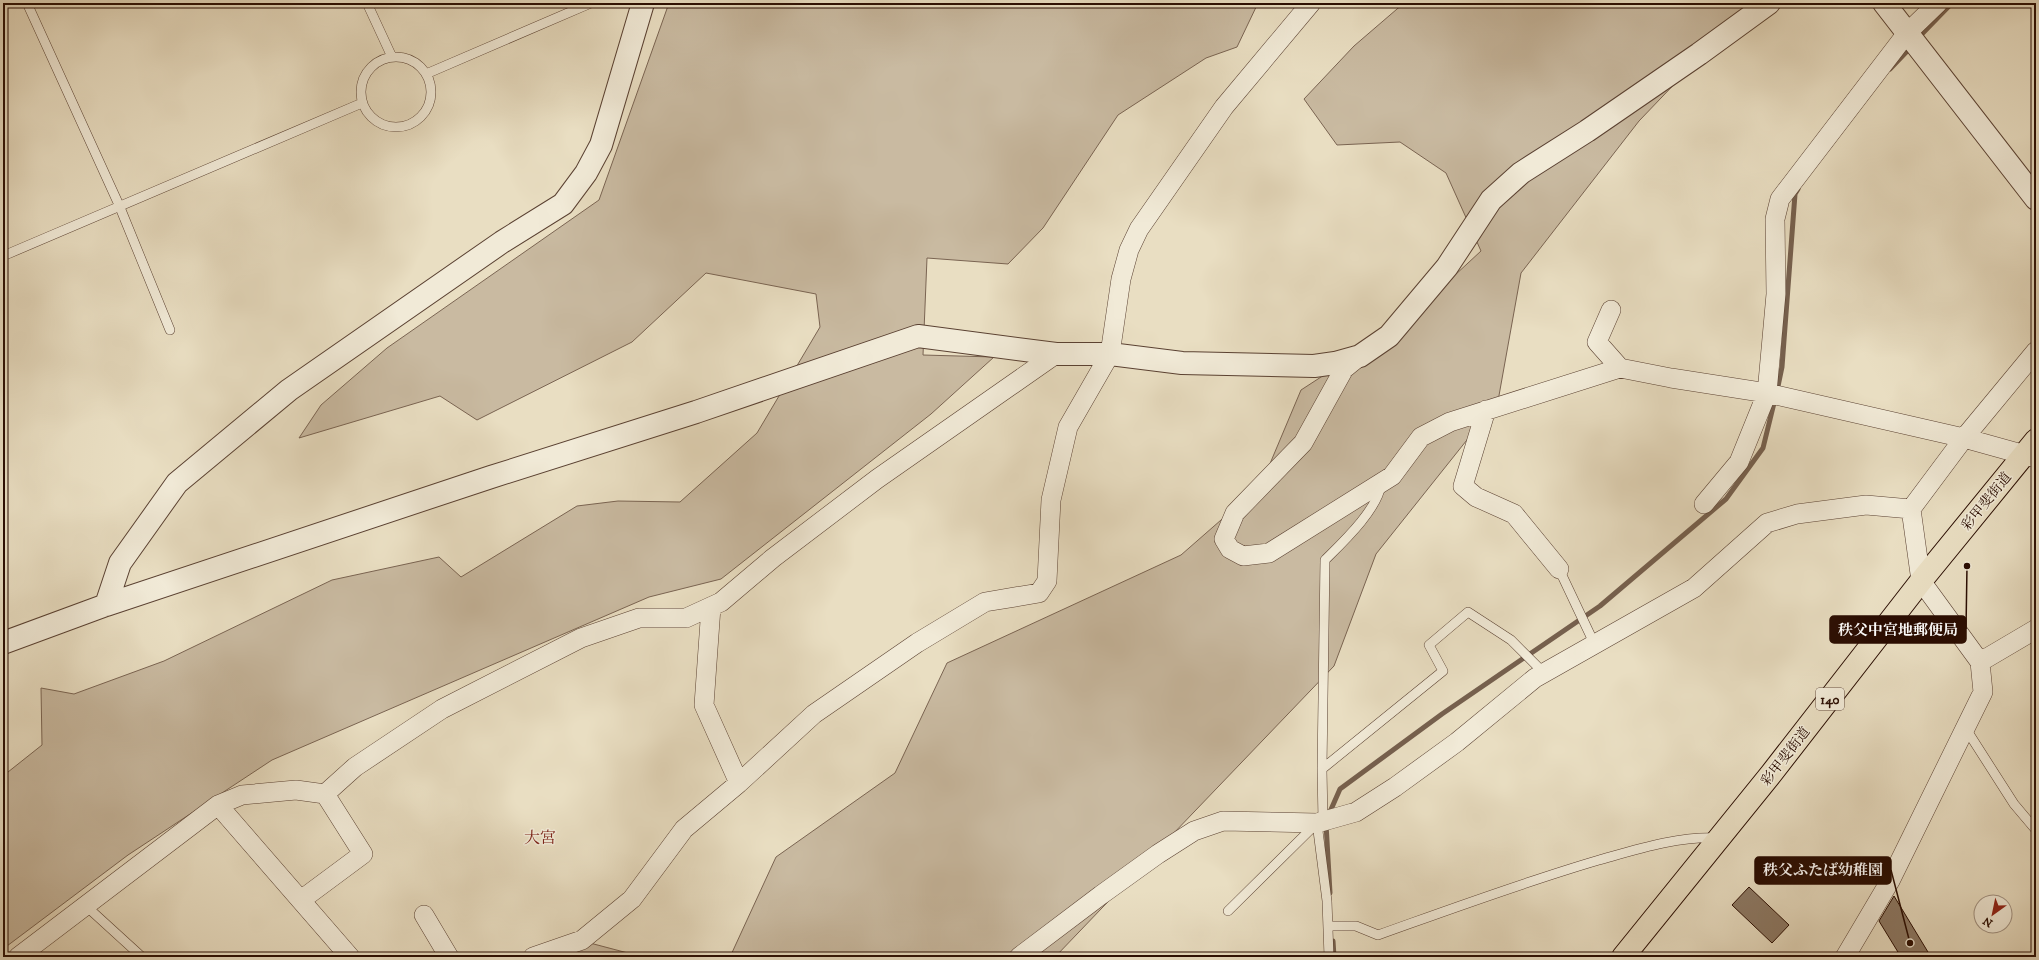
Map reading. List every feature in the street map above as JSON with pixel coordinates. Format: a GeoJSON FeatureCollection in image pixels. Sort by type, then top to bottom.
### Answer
{"type":"FeatureCollection","features":[{"type":"Feature","properties":{"kind":"highway","name":"彩甲斐街道"},"geometry":{"type":"LineString","coordinates":[[1623,957],[1720,838],[1921,581],[2032,451]]}},
{"type":"Feature","properties":{"kind":"street"},"geometry":{"type":"LineString","coordinates":[[106,605],[120,563],[177,483],[289,390],[502,242],[563,204],[586,173],[601,145],[643,3]]}},
{"type":"Feature","properties":{"kind":"street"},"geometry":{"type":"LineString","coordinates":[[534,957],[582,940],[632,899],[684,829],[739,783],[814,714],[917,643],[985,602],[1039,594],[1047,581],[1051,500],[1068,427],[1110,354],[1121,279],[1129,250],[1139,230],[1224,107],[1311,3]]}},
{"type":"Feature","properties":{"kind":"street"},"geometry":{"type":"LineString","coordinates":[[1769,3],[1620,109],[1521,173],[1491,200],[1447,267],[1389,336],[1344,369],[1303,443],[1235,513],[1224,539],[1230,549],[1243,556],[1269,553],[1392,476],[1421,437],[1450,422],[1620,368],[1671,378],[1767,393],[1964,438],[2032,451]]}},
{"type":"Feature","properties":{"kind":"street"},"geometry":{"type":"LineString","coordinates":[[1884,3],[2036,199]]}},
{"type":"Feature","properties":{"kind":"street"},"geometry":{"type":"LineString","coordinates":[[1704,504],[1739,462],[1767,393],[1776,294],[1775,219],[1780,199],[1907,33],[1938,3]]}},
{"type":"Feature","properties":{"kind":"street"},"geometry":{"type":"LineString","coordinates":[[1611,310],[1597,342],[1620,368]]}},
{"type":"Feature","properties":{"kind":"street"},"geometry":{"type":"LineString","coordinates":[[3,643],[106,605],[491,477],[696,412],[918,336],[1056,354],[1110,354],[1182,363],[1314,366],[1335,363],[1360,356]]}},
{"type":"Feature","properties":{"kind":"street"},"geometry":{"type":"LineString","coordinates":[[1845,957],[1890,881],[1983,692],[1980,662],[1921,581],[1911,509],[1964,438],[2036,351]]}},
{"type":"Feature","properties":{"kind":"street"},"geometry":{"type":"LineString","coordinates":[[324,794],[355,767],[442,709],[581,638],[639,618],[686,618],[721,602],[773,558],[877,479],[1056,354]]}},
{"type":"Feature","properties":{"kind":"street"},"geometry":{"type":"LineString","coordinates":[[1486,410],[1463,486],[1476,497],[1514,514],[1559,569]]}},
{"type":"Feature","properties":{"kind":"street"},"geometry":{"type":"LineString","coordinates":[[1019,957],[1132,872],[1194,832],[1223,821],[1320,822],[1356,812],[1395,787],[1457,742],[1535,678],[1594,643],[1694,588],[1767,523],[1797,514],[1866,505],[1911,509]]}},
{"type":"Feature","properties":{"kind":"street"},"geometry":{"type":"LineString","coordinates":[[711,607],[704,705],[739,783]]}},
{"type":"Feature","properties":{"kind":"street"},"geometry":{"type":"LineString","coordinates":[[1980,662],[2036,629]]}},
{"type":"Feature","properties":{"kind":"street"},"geometry":{"type":"LineString","coordinates":[[18,957],[218,805],[242,795],[296,790],[324,794],[363,854],[301,900]]}},
{"type":"Feature","properties":{"kind":"street"},"geometry":{"type":"LineString","coordinates":[[218,805],[350,957]]}},
{"type":"Feature","properties":{"kind":"street"},"geometry":{"type":"LineString","coordinates":[[424,915],[449,957]]}},
{"type":"Feature","properties":{"kind":"lane"},"geometry":{"type":"LineString","coordinates":[[27,3],[119,206],[170,330]]}},
{"type":"Feature","properties":{"kind":"lane"},"geometry":{"type":"LineString","coordinates":[[367,3],[392,57]]}},
{"type":"Feature","properties":{"kind":"lane"},"geometry":{"type":"LineString","coordinates":[[426,74],[591,3]]}},
{"type":"Feature","properties":{"kind":"lane"},"geometry":{"type":"LineString","coordinates":[[392,57],[410,60],[426,74],[430,85],[431,97],[427,108],[420,117],[411,124],[399,127],[387,126],[377,122],[368,114],[362,103],[361,84],[367,71],[378,61],[392,57]]}},
{"type":"Feature","properties":{"kind":"lane"},"geometry":{"type":"LineString","coordinates":[[3,256],[362,103]]}},
{"type":"Feature","properties":{"kind":"lane"},"geometry":{"type":"LineString","coordinates":[[1329,957],[1320,822],[1325,560],[1353,532],[1379,495],[1381,483]]}},
{"type":"Feature","properties":{"kind":"lane"},"geometry":{"type":"LineString","coordinates":[[1559,569],[1594,643]]}},
{"type":"Feature","properties":{"kind":"lane"},"geometry":{"type":"LineString","coordinates":[[1322,769],[1443,671],[1429,645],[1468,612],[1511,640],[1544,673]]}},
{"type":"Feature","properties":{"kind":"lane"},"geometry":{"type":"LineString","coordinates":[[1966,728],[2014,804],[2036,830]]}},
{"type":"Feature","properties":{"kind":"lane"},"geometry":{"type":"LineString","coordinates":[[1228,911],[1320,822]]}},
{"type":"Feature","properties":{"kind":"lane"},"geometry":{"type":"LineString","coordinates":[[1328,926],[1356,926],[1378,934],[1545,876],[1640,848],[1697,837],[1720,838]]}},
{"type":"Feature","properties":{"kind":"lane"},"geometry":{"type":"LineString","coordinates":[[85,905],[142,957]]}},
{"type":"Feature","properties":{"kind":"shaded area"},"geometry":{"type":"Polygon","coordinates":[[[669,3],[1258,3],[1237,47],[1206,58],[1118,115],[1043,228],[1008,264],[927,258],[923,355],[994,357],[931,414],[721,579],[649,597],[272,760],[128,855],[3,949],[3,776],[42,745],[41,688],[74,694],[164,661],[332,580],[439,557],[461,577],[577,506],[618,501],[680,502],[757,433],[820,327],[816,294],[706,273],[632,342],[477,420],[440,396],[299,438],[321,405],[387,348],[599,200],[669,3]]]}},
{"type":"Feature","properties":{"kind":"shaded area"},"geometry":{"type":"Polygon","coordinates":[[[1404,3],[1752,3],[1639,121],[1521,273],[1498,401],[1376,554],[1334,666],[1055,957],[730,957],[776,857],[895,773],[947,663],[1181,555],[1261,485],[1301,390],[1401,325],[1481,251],[1446,173],[1400,142],[1337,145],[1304,99],[1354,46],[1404,3]]]}},
{"type":"Feature","properties":{"kind":"shaded area"},"geometry":{"type":"Polygon","coordinates":[[[571,938],[643,957],[553,957],[571,938]]]}},
{"type":"Feature","properties":{"kind":"building"},"geometry":{"type":"Polygon","coordinates":[[[1749,887],[1789,925],[1772,943],[1732,905],[1749,887]]]}},
{"type":"Feature","properties":{"kind":"building"},"geometry":{"type":"Polygon","coordinates":[[[1894,896],[1931,957],[1901,957],[1879,921],[1894,896]]]}},
{"type":"Feature","properties":{"kind":"waterway"},"geometry":{"type":"LineString","coordinates":[[1918,38],[1952,3]]}},
{"type":"Feature","properties":{"kind":"waterway"},"geometry":{"type":"LineString","coordinates":[[1890,69],[1912,46]]}},
{"type":"Feature","properties":{"kind":"waterway"},"geometry":{"type":"LineString","coordinates":[[1777,391],[1782,367],[1795,194],[1798,189]]}},
{"type":"Feature","properties":{"kind":"waterway"},"geometry":{"type":"LineString","coordinates":[[1329,814],[1340,789],[1442,714],[1600,606],[1726,499],[1763,448],[1775,399]]}},
{"type":"Feature","properties":{"kind":"waterway"},"geometry":{"type":"LineString","coordinates":[[1326,824],[1330,893]]}},
{"type":"Feature","properties":{"kind":"waterway"},"geometry":{"type":"LineString","coordinates":[[1333,941],[1334,957]]}},
{"type":"Feature","properties":{"kind":"place","name":"秩父中宮地郵便局"},"geometry":{"type":"Point","coordinates":[1967,566]}},
{"type":"Feature","properties":{"kind":"place","name":"秩父ふたば幼稚園"},"geometry":{"type":"Point","coordinates":[1910,943]}},
{"type":"Feature","properties":{"kind":"district","name":"大宮"},"geometry":{"type":"Point","coordinates":[540,837]}}]}
